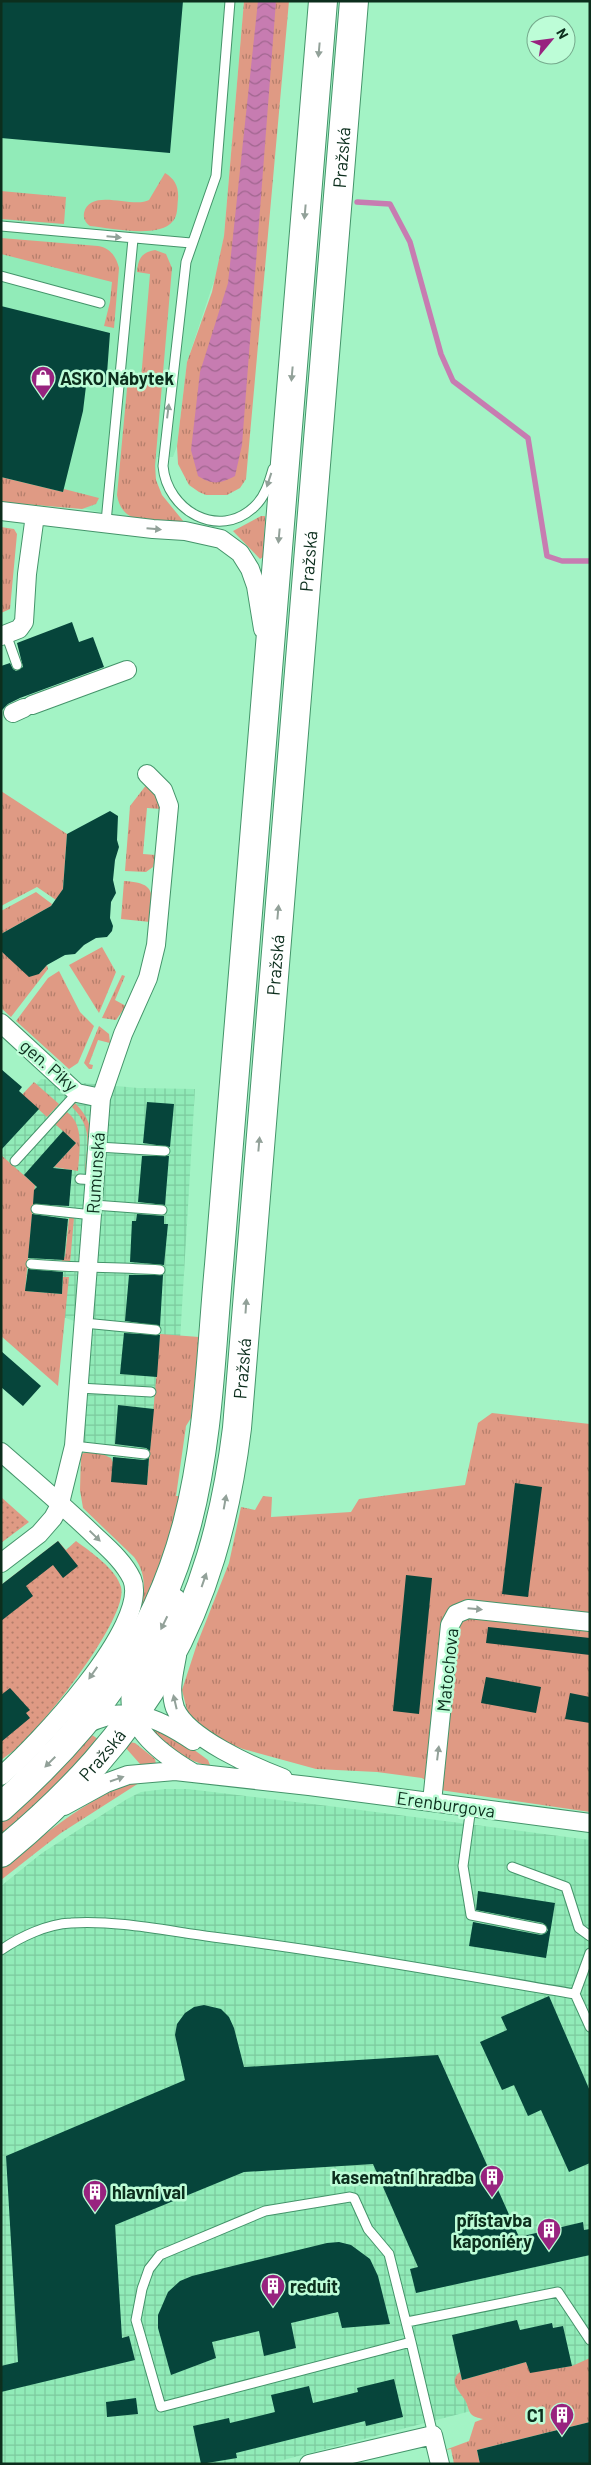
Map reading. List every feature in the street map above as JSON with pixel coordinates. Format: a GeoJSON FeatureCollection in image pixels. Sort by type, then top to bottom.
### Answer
{"type":"FeatureCollection","features":[{"type":"Feature","properties":{"kind":"main road","name":"Pražská"},"geometry":{"type":"LineString","coordinates":[[1,1807],[45,1768],[83,1726],[124,1668],[160,1602],[187,1523],[196,1476],[204,1422],[220,1245],[323,1]]}},
{"type":"Feature","properties":{"kind":"main road","name":"Pražská"},"geometry":{"type":"LineString","coordinates":[[1,1853],[43,1817],[98,1763],[134,1716],[166,1666],[181,1637],[214,1550],[226,1500],[237,1428],[354,1]]}},
{"type":"Feature","properties":{"kind":"street"},"geometry":{"type":"LineString","coordinates":[[1,511],[212,536],[234,547],[246,561],[256,586],[268,664]]}},
{"type":"Feature","properties":{"kind":"street"},"geometry":{"type":"LineString","coordinates":[[4,635],[19,628],[24,622],[26,574],[34,515]]}},
{"type":"Feature","properties":{"kind":"street"},"geometry":{"type":"LineString","coordinates":[[25,707],[127,670]]}},
{"type":"Feature","properties":{"kind":"street","name":"Rumunská"},"geometry":{"type":"LineString","coordinates":[[1,1563],[44,1529],[57,1511],[74,1446],[93,1210],[88,1180],[98,1147],[101,1098],[123,1034],[148,978],[156,946],[169,806],[163,790],[147,774]]}},
{"type":"Feature","properties":{"kind":"street","name":"gen. Píky"},"geometry":{"type":"LineString","coordinates":[[1,1023],[77,1093],[101,1098]]}},
{"type":"Feature","properties":{"kind":"street"},"geometry":{"type":"LineString","coordinates":[[1,1452],[60,1502],[125,1567],[133,1581],[133,1603],[126,1622],[91,1676],[44,1736],[1,1776]]}},
{"type":"Feature","properties":{"kind":"street","name":"Erenburgova"},"geometry":{"type":"LineString","coordinates":[[195,1773],[167,1756],[152,1743],[142,1731],[134,1716],[131,1705],[133,1682],[174,1603],[200,1525],[201,1511],[196,1476]]}},
{"type":"Feature","properties":{"kind":"street","name":"Matochova"},"geometry":{"type":"LineString","coordinates":[[432,1802],[443,1710],[450,1625],[456,1614],[468,1608],[590,1622]]}},
{"type":"Feature","properties":{"kind":"street","name":"Erenburgova"},"geometry":{"type":"LineString","coordinates":[[181,1637],[172,1688],[178,1714],[188,1725],[226,1752],[266,1772]]}},
{"type":"Feature","properties":{"kind":"street","name":"Erenburgova"},"geometry":{"type":"LineString","coordinates":[[83,1726],[107,1716],[146,1716],[159,1720],[229,1762],[266,1772],[302,1785]]}},
{"type":"Feature","properties":{"kind":"street","name":"Erenburgova"},"geometry":{"type":"LineString","coordinates":[[43,1817],[106,1783],[128,1775],[159,1772],[195,1773],[302,1785],[590,1823]]}},
{"type":"Feature","properties":{"kind":"street"},"geometry":{"type":"LineString","coordinates":[[310,2464],[433,2435],[440,2464]]}},
{"type":"Feature","properties":{"kind":"lane"},"geometry":{"type":"LineString","coordinates":[[230,1],[216,176],[191,243],[186,262],[163,456],[164,476],[171,494],[183,508],[199,516],[223,520],[246,514],[258,503],[268,487],[288,417]]}},
{"type":"Feature","properties":{"kind":"lane"},"geometry":{"type":"LineString","coordinates":[[1,226],[191,243]]}},
{"type":"Feature","properties":{"kind":"lane"},"geometry":{"type":"LineString","coordinates":[[106,522],[134,239]]}},
{"type":"Feature","properties":{"kind":"lane"},"geometry":{"type":"LineString","coordinates":[[1,276],[100,303]]}},
{"type":"Feature","properties":{"kind":"lane"},"geometry":{"type":"LineString","coordinates":[[4,635],[18,665]]}},
{"type":"Feature","properties":{"kind":"lane"},"geometry":{"type":"LineString","coordinates":[[15,1161],[77,1093]]}},
{"type":"Feature","properties":{"kind":"lane"},"geometry":{"type":"LineString","coordinates":[[98,1147],[165,1151]]}},
{"type":"Feature","properties":{"kind":"lane"},"geometry":{"type":"LineString","coordinates":[[36,1210],[162,1210]]}},
{"type":"Feature","properties":{"kind":"lane"},"geometry":{"type":"LineString","coordinates":[[31,1264],[160,1270]]}},
{"type":"Feature","properties":{"kind":"lane"},"geometry":{"type":"LineString","coordinates":[[84,1323],[156,1330]]}},
{"type":"Feature","properties":{"kind":"lane"},"geometry":{"type":"LineString","coordinates":[[79,1388],[151,1392]]}},
{"type":"Feature","properties":{"kind":"lane"},"geometry":{"type":"LineString","coordinates":[[74,1446],[145,1454]]}},
{"type":"Feature","properties":{"kind":"lane"},"geometry":{"type":"LineString","coordinates":[[471,1807],[463,1866],[471,1914],[542,1929]]}},
{"type":"Feature","properties":{"kind":"lane"},"geometry":{"type":"LineString","coordinates":[[512,1867],[566,1887],[579,1928],[590,1936]]}},
{"type":"Feature","properties":{"kind":"lane"},"geometry":{"type":"LineString","coordinates":[[1,1950],[11,1943],[37,1931],[69,1923],[102,1922],[269,1944],[575,1994]]}},
{"type":"Feature","properties":{"kind":"lane"},"geometry":{"type":"LineString","coordinates":[[590,1953],[575,1994],[590,2026]]}},
{"type":"Feature","properties":{"kind":"lane"},"geometry":{"type":"LineString","coordinates":[[411,2342],[161,2406],[136,2320],[142,2289],[149,2269],[160,2255],[265,2210],[350,2196],[358,2204],[368,2229],[390,2254],[406,2322],[411,2342],[433,2435]]}},
{"type":"Feature","properties":{"kind":"lane"},"geometry":{"type":"LineString","coordinates":[[406,2322],[558,2292],[590,2340]]}},
{"type":"Feature","properties":{"kind":"shaded area"},"geometry":{"type":"Polygon","coordinates":[[[1,1],[244,1],[224,236],[218,269],[187,362],[177,446],[173,457],[157,457],[151,522],[85,509],[1,502],[1,1]]]}},
{"type":"Feature","properties":{"kind":"shaded area"},"geometry":{"type":"Polygon","coordinates":[[[41,1079],[138,1088],[195,1089],[170,1508],[129,1512],[66,1443],[74,1321],[16,1300],[1,1231],[1,1121],[41,1079]]]}},
{"type":"Feature","properties":{"kind":"shaded area"},"geometry":{"type":"Polygon","coordinates":[[[188,1789],[590,1840],[590,2380],[268,2464],[1,2464],[1,1886],[42,1853],[127,1799],[141,1792],[188,1789]]]}},
{"type":"Feature","properties":{"kind":"green space"},"geometry":{"type":"Polygon","coordinates":[[[244,1],[289,1],[246,479],[240,488],[227,495],[206,495],[189,485],[178,464],[177,446],[187,362],[212,292],[224,236],[244,1]]]}},
{"type":"Feature","properties":{"kind":"green space"},"geometry":{"type":"Polygon","coordinates":[[[165,173],[176,184],[178,195],[176,216],[166,226],[157,230],[134,231],[90,226],[85,221],[84,213],[88,205],[94,201],[142,202],[149,200],[165,173]]]}},
{"type":"Feature","properties":{"kind":"green space"},"geometry":{"type":"Polygon","coordinates":[[[1,191],[66,197],[64,224],[1,219],[1,191]]]}},
{"type":"Feature","properties":{"kind":"green space"},"geometry":{"type":"Polygon","coordinates":[[[1,238],[98,246],[109,251],[114,256],[119,268],[114,328],[104,326],[110,302],[112,282],[1,254],[1,238]]]}},
{"type":"Feature","properties":{"kind":"green space"},"geometry":{"type":"Polygon","coordinates":[[[155,250],[166,254],[172,268],[155,466],[156,480],[162,495],[184,522],[153,522],[134,518],[120,506],[117,495],[128,378],[141,379],[150,274],[137,272],[137,268],[139,260],[143,255],[155,250]]]}},
{"type":"Feature","properties":{"kind":"green space"},"geometry":{"type":"Polygon","coordinates":[[[1,477],[63,492],[64,489],[99,498],[96,504],[82,509],[1,502],[1,477]]]}},
{"type":"Feature","properties":{"kind":"green space"},"geometry":{"type":"Polygon","coordinates":[[[261,516],[265,516],[265,521],[263,557],[260,559],[233,531],[261,516]]]}},
{"type":"Feature","properties":{"kind":"green space"},"geometry":{"type":"Polygon","coordinates":[[[1,527],[14,529],[17,534],[10,609],[1,613],[1,527]]]}},
{"type":"Feature","properties":{"kind":"green space"},"geometry":{"type":"Polygon","coordinates":[[[147,784],[154,789],[161,809],[147,808],[143,854],[156,855],[153,867],[146,872],[125,871],[130,806],[147,784]]]}},
{"type":"Feature","properties":{"kind":"green space"},"geometry":{"type":"Polygon","coordinates":[[[1,791],[67,834],[63,889],[56,900],[37,887],[1,906],[1,791]]]}},
{"type":"Feature","properties":{"kind":"green space"},"geometry":{"type":"Polygon","coordinates":[[[124,881],[143,884],[148,887],[152,897],[150,922],[121,919],[124,881]]]}},
{"type":"Feature","properties":{"kind":"green space"},"geometry":{"type":"Polygon","coordinates":[[[36,892],[52,904],[51,906],[1,934],[1,911],[36,892]]]}},
{"type":"Feature","properties":{"kind":"green space"},"geometry":{"type":"Polygon","coordinates":[[[102,947],[116,972],[99,1013],[69,965],[102,947]]]}},
{"type":"Feature","properties":{"kind":"green space"},"geometry":{"type":"Polygon","coordinates":[[[1,951],[39,974],[47,965],[48,969],[11,1017],[1,1008],[1,951]]]}},
{"type":"Feature","properties":{"kind":"green space"},"geometry":{"type":"Polygon","coordinates":[[[59,971],[80,1012],[94,1026],[78,1063],[69,1069],[16,1021],[48,978],[59,971]]]}},
{"type":"Feature","properties":{"kind":"green space"},"geometry":{"type":"Polygon","coordinates":[[[122,975],[125,976],[115,1000],[126,1006],[116,1020],[102,1018],[122,975]]]}},
{"type":"Feature","properties":{"kind":"green space"},"geometry":{"type":"Polygon","coordinates":[[[99,1026],[109,1034],[110,1043],[98,1040],[89,1064],[93,1065],[92,1069],[89,1069],[84,1063],[99,1026]]]}},
{"type":"Feature","properties":{"kind":"green space"},"geometry":{"type":"Polygon","coordinates":[[[34,1082],[59,1104],[47,1117],[26,1098],[1,1117],[34,1082]]]}},
{"type":"Feature","properties":{"kind":"green space"},"geometry":{"type":"Polygon","coordinates":[[[75,1103],[90,1127],[92,1143],[89,1172],[85,1171],[86,1129],[79,1115],[72,1107],[75,1103]]]}},
{"type":"Feature","properties":{"kind":"green space"},"geometry":{"type":"Polygon","coordinates":[[[67,1112],[73,1117],[79,1131],[78,1171],[54,1167],[76,1143],[55,1124],[67,1112]]]}},
{"type":"Feature","properties":{"kind":"green space"},"geometry":{"type":"Polygon","coordinates":[[[1,1155],[35,1185],[25,1291],[62,1294],[63,1277],[69,1277],[58,1386],[1,1336],[1,1155]]]}},
{"type":"Feature","properties":{"kind":"green space"},"geometry":{"type":"Polygon","coordinates":[[[69,1218],[74,1218],[70,1263],[62,1261],[61,1257],[65,1257],[69,1218]]]}},
{"type":"Feature","properties":{"kind":"green space"},"geometry":{"type":"Polygon","coordinates":[[[160,1334],[199,1337],[191,1418],[186,1426],[176,1496],[179,1496],[175,1527],[142,1615],[129,1629],[141,1602],[144,1584],[143,1575],[134,1557],[83,1508],[80,1490],[81,1454],[92,1452],[107,1456],[111,1458],[125,1476],[136,1482],[147,1484],[160,1334]]]}},
{"type":"Feature","properties":{"kind":"green space"},"geometry":{"type":"Polygon","coordinates":[[[492,1413],[590,1424],[590,1812],[440,1790],[422,1778],[377,1772],[316,1769],[243,1749],[220,1740],[195,1723],[188,1714],[182,1690],[197,1644],[229,1563],[241,1507],[255,1510],[263,1496],[272,1497],[271,1517],[351,1512],[359,1499],[465,1485],[478,1423],[492,1413]]]}},
{"type":"Feature","properties":{"kind":"green space"},"geometry":{"type":"Polygon","coordinates":[[[1,1497],[29,1522],[1,1543],[1,1497]]]}},
{"type":"Feature","properties":{"kind":"green space"},"geometry":{"type":"Polygon","coordinates":[[[58,1541],[66,1550],[76,1541],[109,1567],[121,1587],[120,1601],[100,1643],[67,1691],[25,1741],[1,1760],[1,1585],[58,1541]]]}},
{"type":"Feature","properties":{"kind":"green space"},"geometry":{"type":"Polygon","coordinates":[[[151,1726],[167,1730],[208,1760],[210,1765],[186,1757],[155,1733],[150,1728],[151,1726]]]}},
{"type":"Feature","properties":{"kind":"green space"},"geometry":{"type":"Polygon","coordinates":[[[92,1735],[101,1741],[1,1838],[1,1822],[92,1735]]]}},
{"type":"Feature","properties":{"kind":"green space"},"geometry":{"type":"Polygon","coordinates":[[[129,1742],[135,1743],[155,1759],[156,1764],[140,1764],[125,1747],[129,1742]]]}},
{"type":"Feature","properties":{"kind":"green space"},"geometry":{"type":"Polygon","coordinates":[[[134,1782],[139,1783],[61,1833],[1,1880],[1,1868],[64,1820],[98,1798],[134,1782]]]}},
{"type":"Feature","properties":{"kind":"green space"},"geometry":{"type":"Polygon","coordinates":[[[590,2358],[590,2422],[477,2450],[480,2464],[454,2464],[451,2449],[445,2450],[469,2441],[475,2422],[483,2419],[472,2415],[456,2386],[455,2379],[460,2372],[462,2380],[526,2362],[531,2372],[572,2366],[590,2358]]]}},
{"type":"Feature","properties":{"kind":"water"},"geometry":{"type":"Polygon","coordinates":[[[258,1],[276,1],[242,445],[235,476],[225,481],[212,482],[198,476],[191,450],[200,372],[228,283],[258,1]]]}},
{"type":"Feature","properties":{"kind":"building"},"geometry":{"type":"Polygon","coordinates":[[[1,1],[183,1],[170,153],[1,138],[1,1]]]}},
{"type":"Feature","properties":{"kind":"building","name":"ASKO Nábytek"},"geometry":{"type":"Polygon","coordinates":[[[1,306],[110,333],[106,387],[86,386],[83,411],[63,492],[1,477],[1,306]]]}},
{"type":"Feature","properties":{"kind":"building"},"geometry":{"type":"Polygon","coordinates":[[[72,622],[79,642],[93,637],[104,667],[20,698],[8,704],[1,711],[1,666],[10,663],[16,671],[23,667],[17,643],[72,622]]]}},
{"type":"Feature","properties":{"kind":"building"},"geometry":{"type":"Polygon","coordinates":[[[110,811],[118,816],[117,840],[119,847],[115,860],[113,880],[116,893],[111,902],[110,918],[113,926],[112,931],[107,937],[96,938],[84,945],[75,954],[65,955],[47,965],[39,974],[29,977],[1,951],[1,934],[51,906],[63,889],[67,834],[110,811]]]}},
{"type":"Feature","properties":{"kind":"building"},"geometry":{"type":"Polygon","coordinates":[[[1,1069],[22,1087],[19,1091],[39,1109],[1,1150],[1,1069]]]}},
{"type":"Feature","properties":{"kind":"building"},"geometry":{"type":"Polygon","coordinates":[[[147,1102],[174,1104],[170,1147],[143,1143],[147,1102]]]}},
{"type":"Feature","properties":{"kind":"building"},"geometry":{"type":"Polygon","coordinates":[[[63,1131],[76,1143],[53,1168],[72,1170],[69,1206],[33,1204],[34,1190],[37,1187],[24,1175],[63,1131]]]}},
{"type":"Feature","properties":{"kind":"building"},"geometry":{"type":"Polygon","coordinates":[[[142,1156],[169,1156],[165,1205],[138,1202],[142,1156]]]}},
{"type":"Feature","properties":{"kind":"building"},"geometry":{"type":"Polygon","coordinates":[[[32,1214],[68,1219],[64,1260],[28,1258],[32,1214]]]}},
{"type":"Feature","properties":{"kind":"building"},"geometry":{"type":"Polygon","coordinates":[[[137,1214],[164,1216],[164,1224],[168,1224],[164,1265],[130,1262],[132,1221],[136,1221],[137,1214]]]}},
{"type":"Feature","properties":{"kind":"building"},"geometry":{"type":"Polygon","coordinates":[[[28,1269],[63,1272],[62,1294],[25,1291],[28,1269]]]}},
{"type":"Feature","properties":{"kind":"building"},"geometry":{"type":"Polygon","coordinates":[[[129,1275],[163,1275],[160,1326],[125,1321],[129,1275]]]}},
{"type":"Feature","properties":{"kind":"building"},"geometry":{"type":"Polygon","coordinates":[[[124,1333],[160,1335],[157,1377],[120,1374],[124,1333]]]}},
{"type":"Feature","properties":{"kind":"building"},"geometry":{"type":"Polygon","coordinates":[[[1,1351],[41,1386],[23,1406],[1,1387],[1,1351]]]}},
{"type":"Feature","properties":{"kind":"building"},"geometry":{"type":"Polygon","coordinates":[[[118,1405],[154,1409],[150,1451],[146,1448],[115,1444],[118,1405]]]}},
{"type":"Feature","properties":{"kind":"building"},"geometry":{"type":"Polygon","coordinates":[[[113,1457],[144,1460],[149,1458],[147,1485],[111,1482],[113,1457]]]}},
{"type":"Feature","properties":{"kind":"building"},"geometry":{"type":"Polygon","coordinates":[[[515,1483],[542,1487],[528,1597],[502,1594],[515,1483]]]}},
{"type":"Feature","properties":{"kind":"building"},"geometry":{"type":"Polygon","coordinates":[[[58,1541],[78,1566],[63,1578],[53,1565],[26,1586],[33,1596],[1,1621],[1,1585],[58,1541]]]}},
{"type":"Feature","properties":{"kind":"building"},"geometry":{"type":"Polygon","coordinates":[[[406,1575],[432,1578],[419,1714],[393,1711],[406,1575]]]}},
{"type":"Feature","properties":{"kind":"building"},"geometry":{"type":"Polygon","coordinates":[[[488,1627],[590,1638],[590,1655],[486,1643],[488,1627]]]}},
{"type":"Feature","properties":{"kind":"building"},"geometry":{"type":"Polygon","coordinates":[[[486,1677],[541,1687],[536,1713],[481,1703],[486,1677]]]}},
{"type":"Feature","properties":{"kind":"building"},"geometry":{"type":"Polygon","coordinates":[[[10,1688],[30,1710],[26,1713],[30,1718],[1,1742],[1,1695],[10,1688]]]}},
{"type":"Feature","properties":{"kind":"building"},"geometry":{"type":"Polygon","coordinates":[[[570,1693],[590,1697],[590,1723],[565,1719],[570,1693]]]}},
{"type":"Feature","properties":{"kind":"building"},"geometry":{"type":"Polygon","coordinates":[[[478,1891],[555,1903],[546,1958],[469,1946],[473,1922],[541,1935],[548,1930],[543,1923],[476,1910],[478,1891]]]}},
{"type":"Feature","properties":{"kind":"building"},"geometry":{"type":"Polygon","coordinates":[[[549,1996],[590,2091],[590,2163],[569,2172],[541,2110],[528,2116],[514,2085],[502,2090],[480,2042],[507,2030],[501,2017],[549,1996]]]}},
{"type":"Feature","properties":{"kind":"building"},"geometry":{"type":"Polygon","coordinates":[[[204,2005],[221,2009],[229,2017],[234,2028],[244,2067],[438,2055],[519,2237],[583,2222],[584,2230],[590,2229],[590,2255],[416,2293],[410,2269],[418,2267],[373,2164],[244,2172],[115,2225],[122,2338],[129,2336],[135,2360],[1,2392],[1,2366],[18,2362],[6,2156],[185,2080],[175,2035],[177,2024],[185,2013],[194,2007],[204,2005]]]}},
{"type":"Feature","properties":{"kind":"building","name":"reduit"},"geometry":{"type":"Polygon","coordinates":[[[339,2242],[351,2245],[370,2259],[378,2276],[390,2324],[342,2328],[338,2312],[291,2323],[296,2348],[264,2356],[259,2331],[212,2342],[216,2358],[171,2375],[158,2328],[158,2315],[168,2292],[180,2281],[192,2276],[327,2243],[339,2242]]]}},
{"type":"Feature","properties":{"kind":"building"},"geometry":{"type":"Polygon","coordinates":[[[517,2320],[520,2330],[552,2323],[553,2328],[563,2326],[572,2366],[530,2373],[526,2362],[462,2380],[452,2335],[517,2320]]]}},
{"type":"Feature","properties":{"kind":"building"},"geometry":{"type":"Polygon","coordinates":[[[394,2379],[403,2417],[366,2426],[365,2421],[236,2453],[237,2458],[201,2464],[193,2426],[229,2418],[230,2423],[275,2412],[271,2395],[309,2386],[313,2403],[358,2392],[357,2388],[394,2379]]]}},
{"type":"Feature","properties":{"kind":"building"},"geometry":{"type":"Polygon","coordinates":[[[136,2398],[138,2414],[107,2417],[106,2402],[136,2398]]]}},
{"type":"Feature","properties":{"kind":"building","name":"C1"},"geometry":{"type":"Polygon","coordinates":[[[590,2422],[590,2464],[480,2464],[477,2450],[590,2422]]]}},
{"type":"Feature","properties":{"kind":"waterway"},"geometry":{"type":"LineString","coordinates":[[357,202],[390,204],[410,242],[441,354],[453,381],[528,438],[547,556],[562,561],[590,561]]}},
{"type":"Feature","properties":{"kind":"place","name":"ASKO Nábytek"},"geometry":{"type":"Point","coordinates":[43,399]}},
{"type":"Feature","properties":{"kind":"place","name":"kasematní hradba"},"geometry":{"type":"Point","coordinates":[492,2198]}},
{"type":"Feature","properties":{"kind":"place","name":"hlavní val"},"geometry":{"type":"Point","coordinates":[95,2213]}},
{"type":"Feature","properties":{"kind":"place","name":"přístavba kaponiéry"},"geometry":{"type":"Point","coordinates":[549,2251]}},
{"type":"Feature","properties":{"kind":"place","name":"reduit"},"geometry":{"type":"Point","coordinates":[273,2307]}},
{"type":"Feature","properties":{"kind":"place","name":"C1"},"geometry":{"type":"Point","coordinates":[562,2436]}}]}
